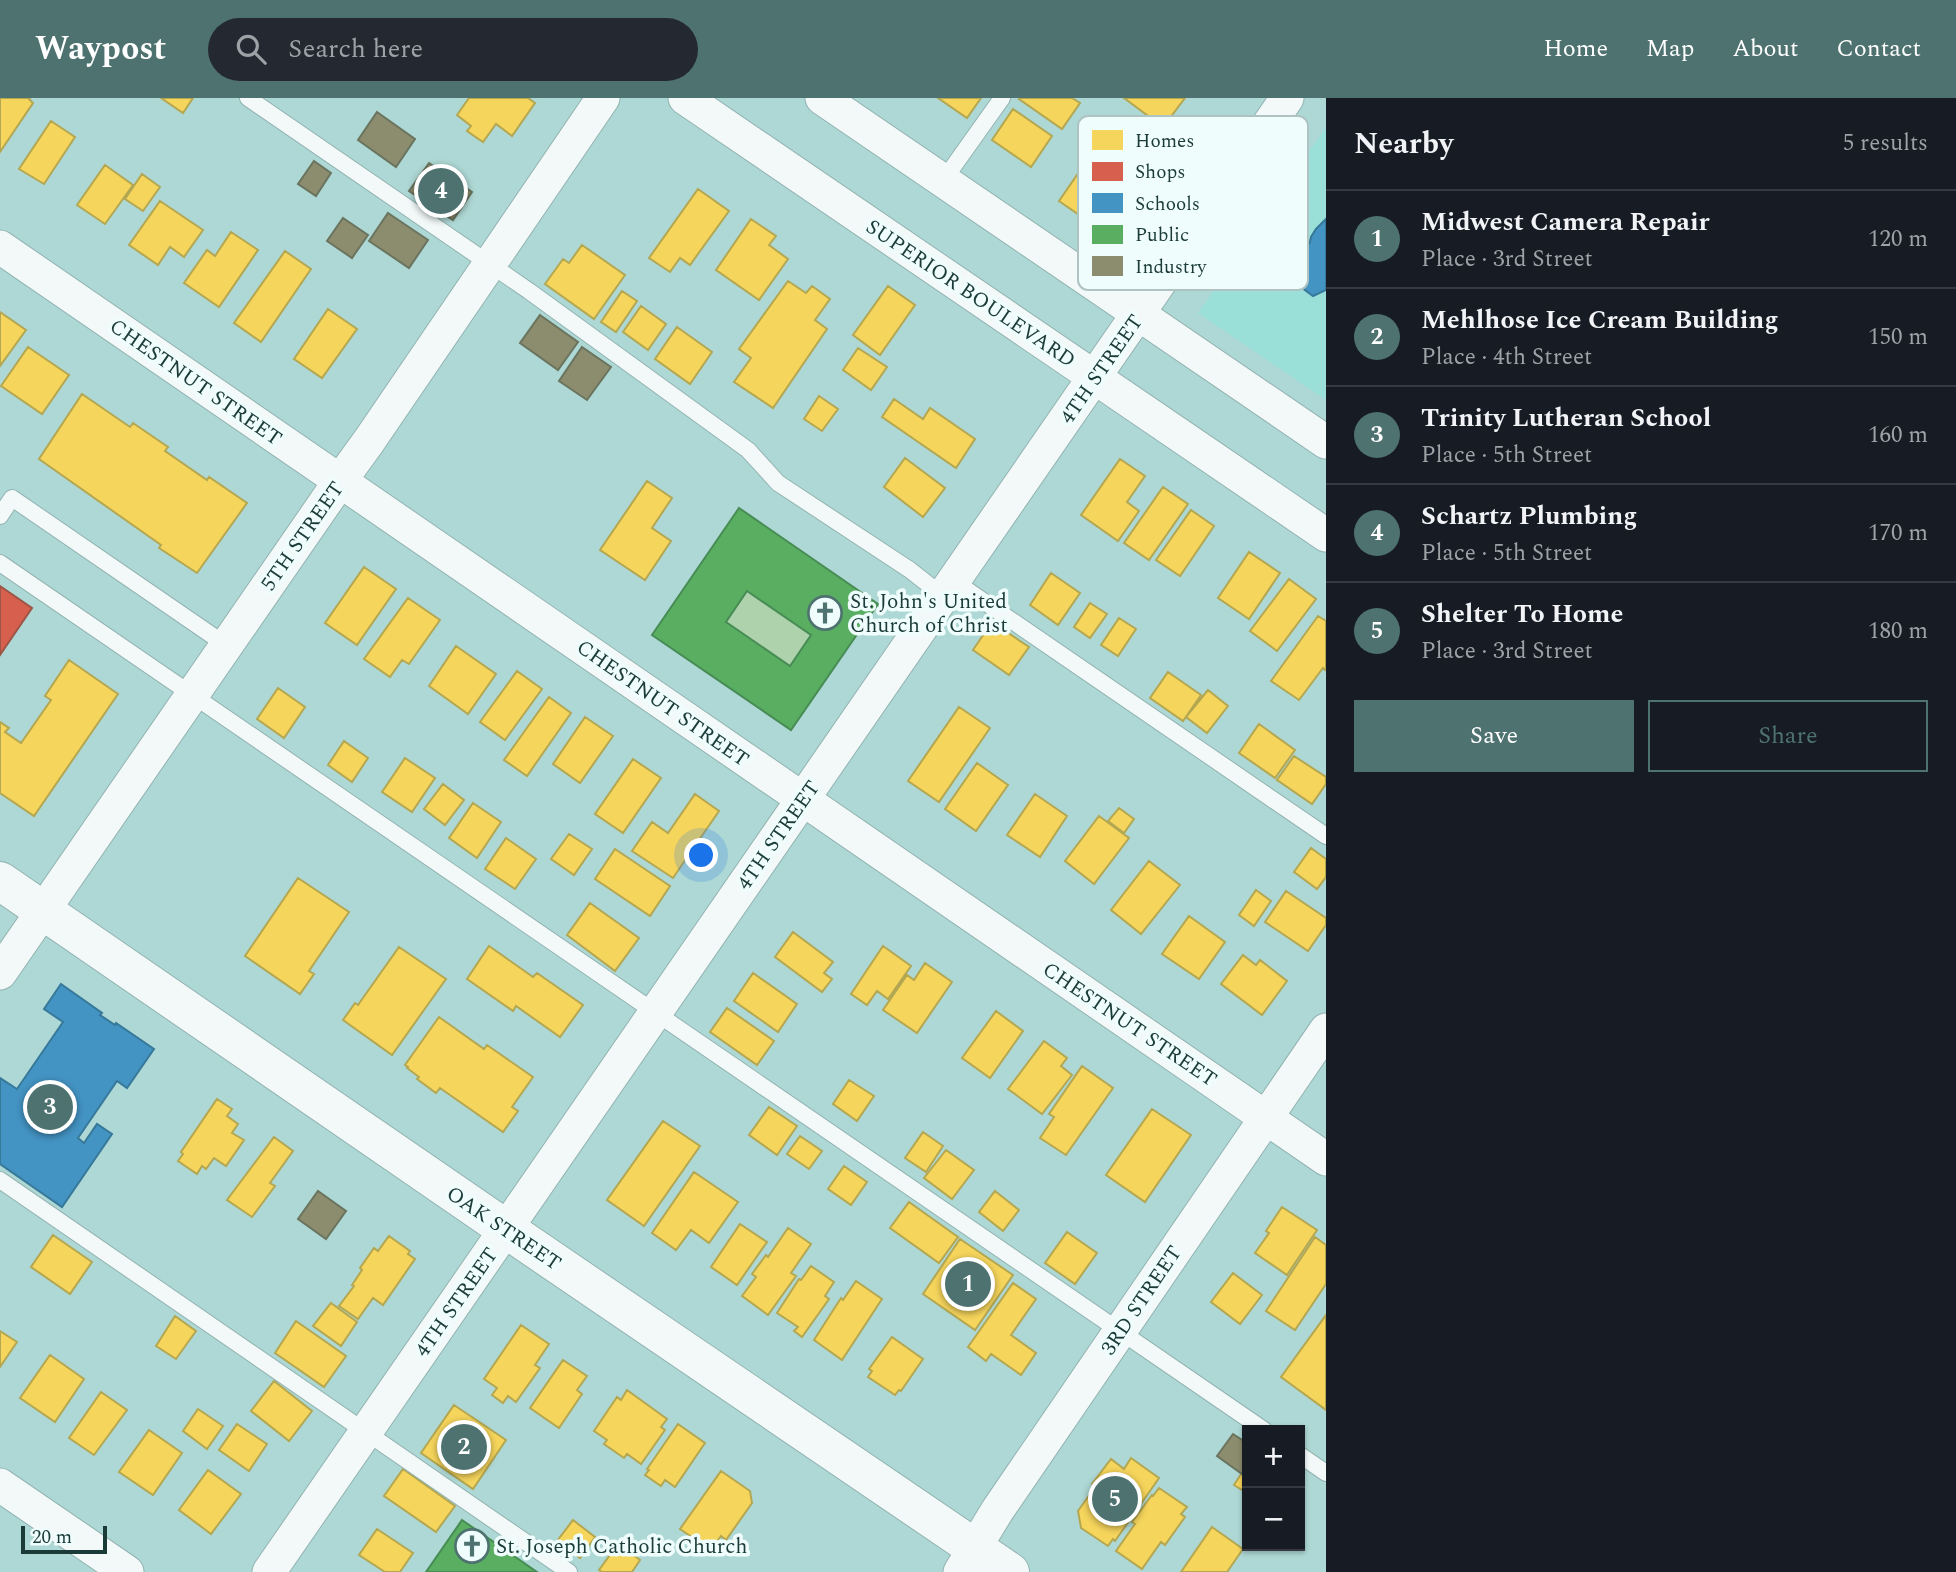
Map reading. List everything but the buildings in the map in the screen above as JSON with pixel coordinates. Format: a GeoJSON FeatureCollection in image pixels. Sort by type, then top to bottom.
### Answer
{"type":"FeatureCollection","features":[{"type":"Feature","properties":{"kind":"street","name":"5TH STREET"},"geometry":{"type":"LineString","coordinates":[[0,973],[603,98]]}},
{"type":"Feature","properties":{"kind":"street","name":"SUPERIOR BOULEVARD"},"geometry":{"type":"LineString","coordinates":[[685,98],[1326,535]]}},
{"type":"Feature","properties":{"kind":"street"},"geometry":{"type":"LineString","coordinates":[[822,98],[1078,273]]}},
{"type":"Feature","properties":{"kind":"street","name":"4TH STREET"},"geometry":{"type":"LineString","coordinates":[[1275,116],[1287,98]]}},
{"type":"Feature","properties":{"kind":"street","name":"CHESTNUT STREET"},"geometry":{"type":"LineString","coordinates":[[0,247],[1326,1159]]}},
{"type":"Feature","properties":{"kind":"street"},"geometry":{"type":"LineString","coordinates":[[1104,290],[1326,442]]}},
{"type":"Feature","properties":{"kind":"street","name":"4TH STREET"},"geometry":{"type":"LineString","coordinates":[[270,1572],[1155,290]]}},
{"type":"Feature","properties":{"kind":"street","name":"OAK STREET"},"geometry":{"type":"LineString","coordinates":[[0,881],[506,1229],[967,1560],[1010,1572]]}},
{"type":"Feature","properties":{"kind":"street","name":"3RD STREET"},"geometry":{"type":"LineString","coordinates":[[967,1560],[997,1511],[1326,1030]]}},
{"type":"Feature","properties":{"kind":"street"},"geometry":{"type":"LineString","coordinates":[[0,1485],[127,1572]]}},
{"type":"Feature","properties":{"kind":"lane"},"geometry":{"type":"LineString","coordinates":[[248,98],[490,264],[748,450],[778,483],[910,570],[949,588],[1326,836]]}},
{"type":"Feature","properties":{"kind":"lane"},"geometry":{"type":"LineString","coordinates":[[943,181],[1002,98]]}},
{"type":"Feature","properties":{"kind":"lane"},"geometry":{"type":"LineString","coordinates":[[0,516],[12,498],[226,645]]}},
{"type":"Feature","properties":{"kind":"lane"},"geometry":{"type":"LineString","coordinates":[[0,563],[1257,1425]]}},
{"type":"Feature","properties":{"kind":"lane"},"geometry":{"type":"LineString","coordinates":[[0,1180],[569,1572]]}},
{"type":"Feature","properties":{"kind":"lane"},"geometry":{"type":"LineString","coordinates":[[1305,1459],[1326,1474]]}},
{"type":"Feature","properties":{"kind":"shaded area"},"geometry":{"type":"Polygon","coordinates":[[[1326,127],[1326,400],[1198,313],[1214,290],[1308,290],[1308,153],[1326,127]]]}},
{"type":"Feature","properties":{"kind":"green space"},"geometry":{"type":"Polygon","coordinates":[[[747,591],[811,635],[790,666],[726,622],[747,591]]]}},
{"type":"Feature","properties":{"kind":"place","name":"Schartz Plumbing"},"geometry":{"type":"Point","coordinates":[441,191]}},
{"type":"Feature","properties":{"kind":"place","name":"St. John's United Church of Christ"},"geometry":{"type":"Point","coordinates":[825,613]}},
{"type":"Feature","properties":{"kind":"place","name":"Trinity Lutheran School"},"geometry":{"type":"Point","coordinates":[50,1107]}},
{"type":"Feature","properties":{"kind":"place","name":"Midwest Camera Repair"},"geometry":{"type":"Point","coordinates":[968,1284]}},
{"type":"Feature","properties":{"kind":"place","name":"Mehlhose Ice Cream Building"},"geometry":{"type":"Point","coordinates":[464,1447]}},
{"type":"Feature","properties":{"kind":"place","name":"Shelter To Home"},"geometry":{"type":"Point","coordinates":[1115,1499]}},
{"type":"Feature","properties":{"kind":"place","name":"St. Joseph Catholic Church"},"geometry":{"type":"Point","coordinates":[472,1546]}}]}
